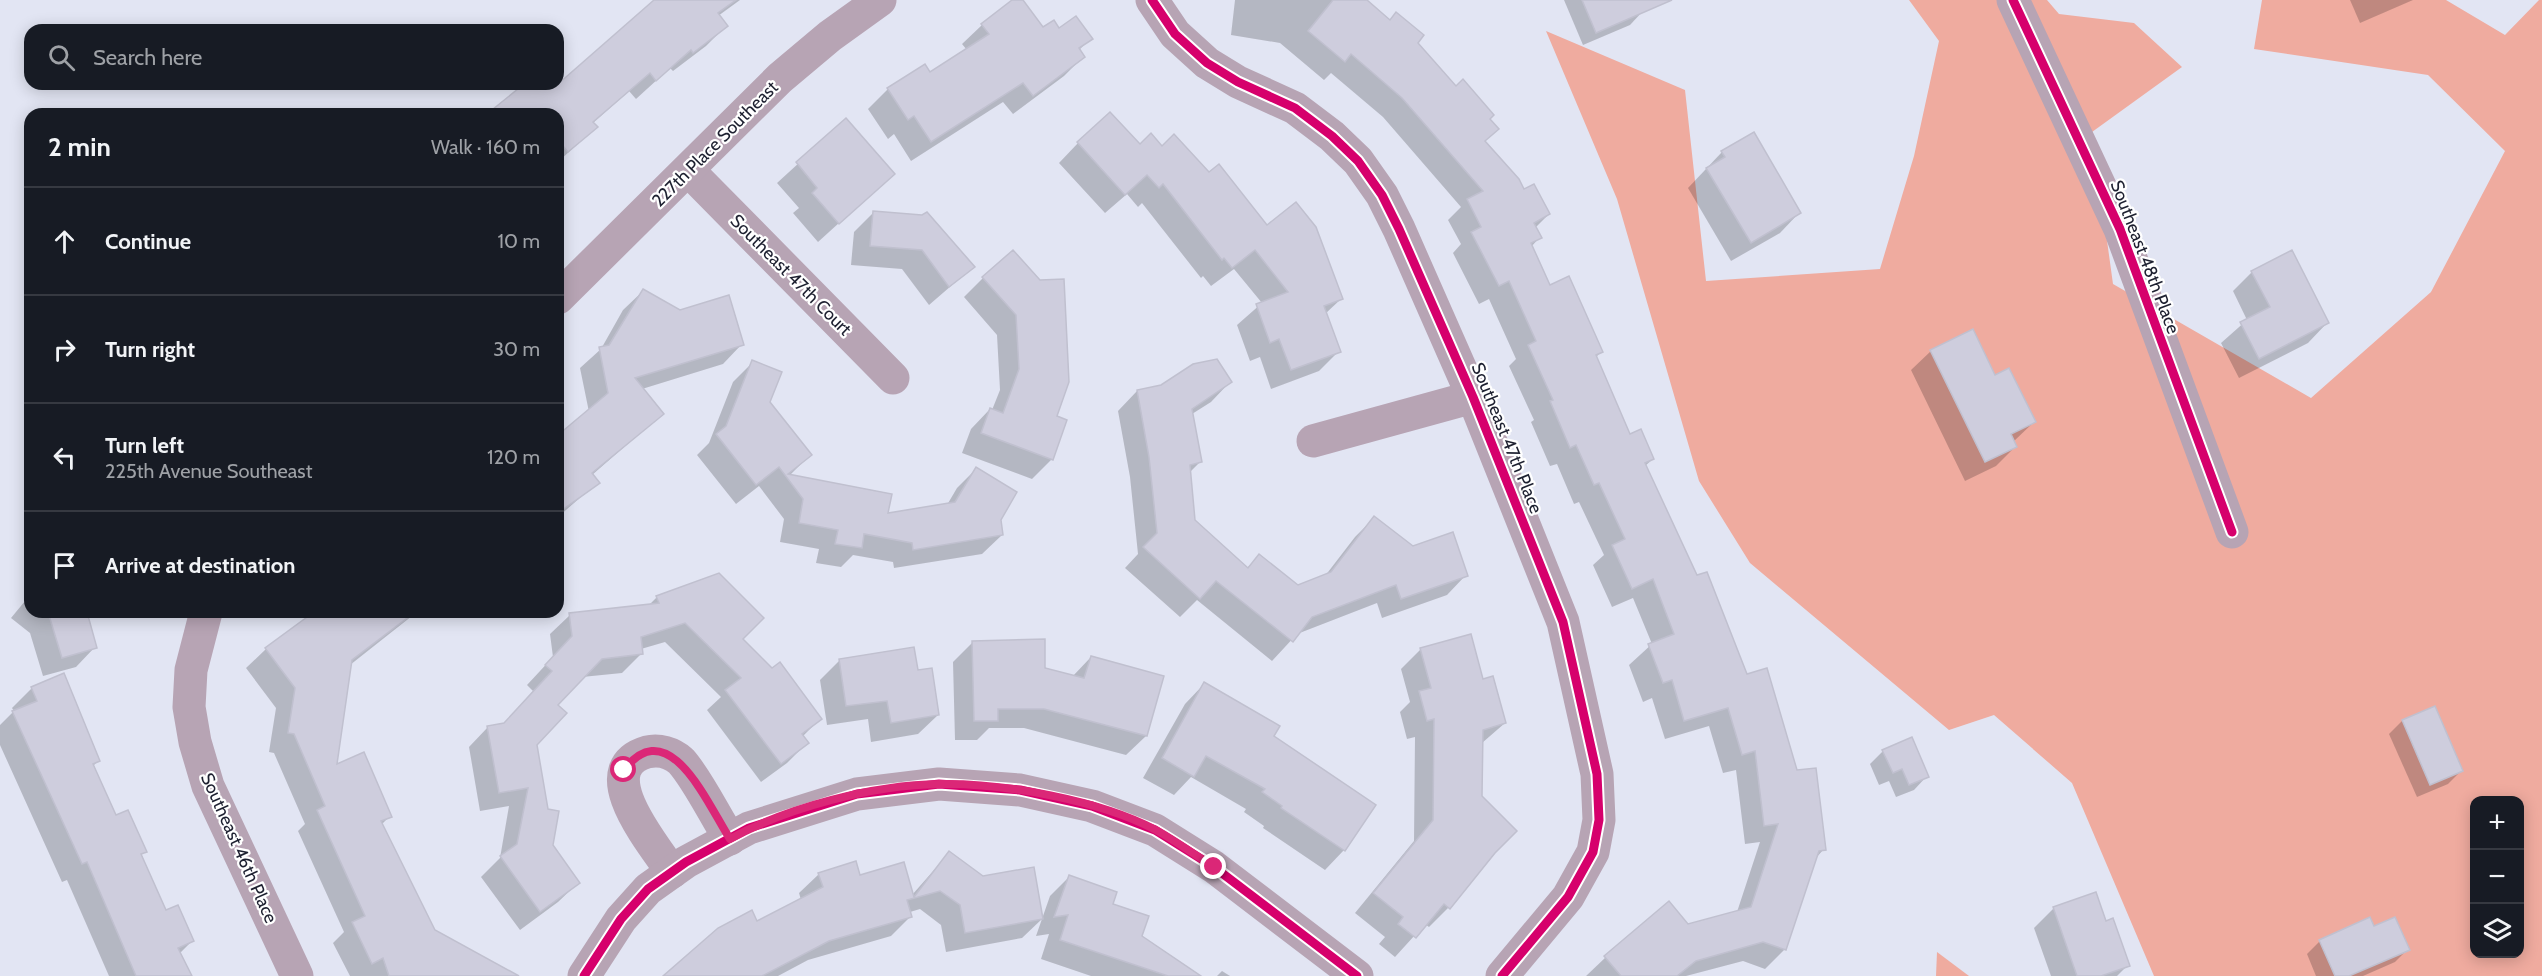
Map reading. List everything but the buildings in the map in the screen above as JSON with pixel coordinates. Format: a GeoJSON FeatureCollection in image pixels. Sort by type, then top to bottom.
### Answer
{"type":"FeatureCollection","features":[{"type":"Feature","properties":{"kind":"street","name":"227th Place Southeast"},"geometry":{"type":"LineString","coordinates":[[564,292],[689,171],[780,78],[830,36],[880,0]]}},
{"type":"Feature","properties":{"kind":"street","name":"Southeast 47th Place"},"geometry":{"type":"LineString","coordinates":[[1152,0],[1175,34],[1208,63],[1238,81],[1295,108],[1358,161],[1382,195],[1400,229],[1473,397],[1563,622],[1597,774],[1599,820],[1593,852],[1568,897],[1502,976]]}},
{"type":"Feature","properties":{"kind":"street","name":"Southeast 48th Place"},"geometry":{"type":"LineString","coordinates":[[2013,0],[2120,229],[2232,532]]}},
{"type":"Feature","properties":{"kind":"street","name":"Southeast 47th Court"},"geometry":{"type":"LineString","coordinates":[[689,171],[893,378]]}},
{"type":"Feature","properties":{"kind":"street"},"geometry":{"type":"LineString","coordinates":[[1313,441],[1473,397]]}},
{"type":"Feature","properties":{"kind":"street","name":"Southeast 46th Place"},"geometry":{"type":"LineString","coordinates":[[204,618],[191,670],[189,707],[195,742],[208,786],[297,976]]}},
{"type":"Feature","properties":{"kind":"street"},"geometry":{"type":"LineString","coordinates":[[672,872],[627,803],[622,785],[624,770],[634,757],[650,751],[664,751],[680,761],[730,839]]}},
{"type":"Feature","properties":{"kind":"street"},"geometry":{"type":"LineString","coordinates":[[584,976],[621,919],[648,889],[672,872],[749,828],[857,794],[939,784],[1020,790],[1082,803],[1155,830],[1214,867],[1357,976]]}},
{"type":"Feature","properties":{"kind":"shaded area"},"geometry":{"type":"Polygon","coordinates":[[[1909,0],[2047,0],[2059,14],[2134,23],[2182,67],[2092,132],[2113,284],[2311,398],[2431,292],[2505,151],[2428,75],[2254,49],[2262,0],[2446,0],[2505,35],[2539,0],[2542,0],[2542,976],[2154,976],[2072,783],[1994,715],[1949,730],[1750,563],[1699,481],[1617,199],[1546,31],[1685,90],[1706,281],[1880,269],[1914,156],[1939,41],[1909,0]]]}},
{"type":"Feature","properties":{"kind":"shaded area"},"geometry":{"type":"Polygon","coordinates":[[[1937,952],[1969,976],[1936,976],[1937,952]]]}},
{"type":"Feature","properties":{"kind":"cycle path"},"geometry":{"type":"LineString","coordinates":[[1152,0],[1175,34],[1207,63],[1238,82],[1295,108],[1332,136],[1358,161],[1382,195],[1473,397],[1563,622],[1597,774],[1599,820],[1593,852],[1568,897],[1502,976]]}},
{"type":"Feature","properties":{"kind":"cycle path"},"geometry":{"type":"LineString","coordinates":[[2013,0],[2120,229],[2232,532]]}},
{"type":"Feature","properties":{"kind":"cycle path"},"geometry":{"type":"LineString","coordinates":[[584,976],[621,919],[648,889],[686,862],[749,828],[857,794],[939,784],[1020,790],[1092,806],[1155,830],[1214,867],[1357,976]]}},
{"type":"Feature","properties":{"kind":"route"},"geometry":{"type":"LineString","coordinates":[[624,770],[634,757],[650,751],[664,751],[680,761],[730,839],[749,828],[857,794],[939,784],[1020,790],[1092,806],[1155,830],[1214,867]]}}]}
